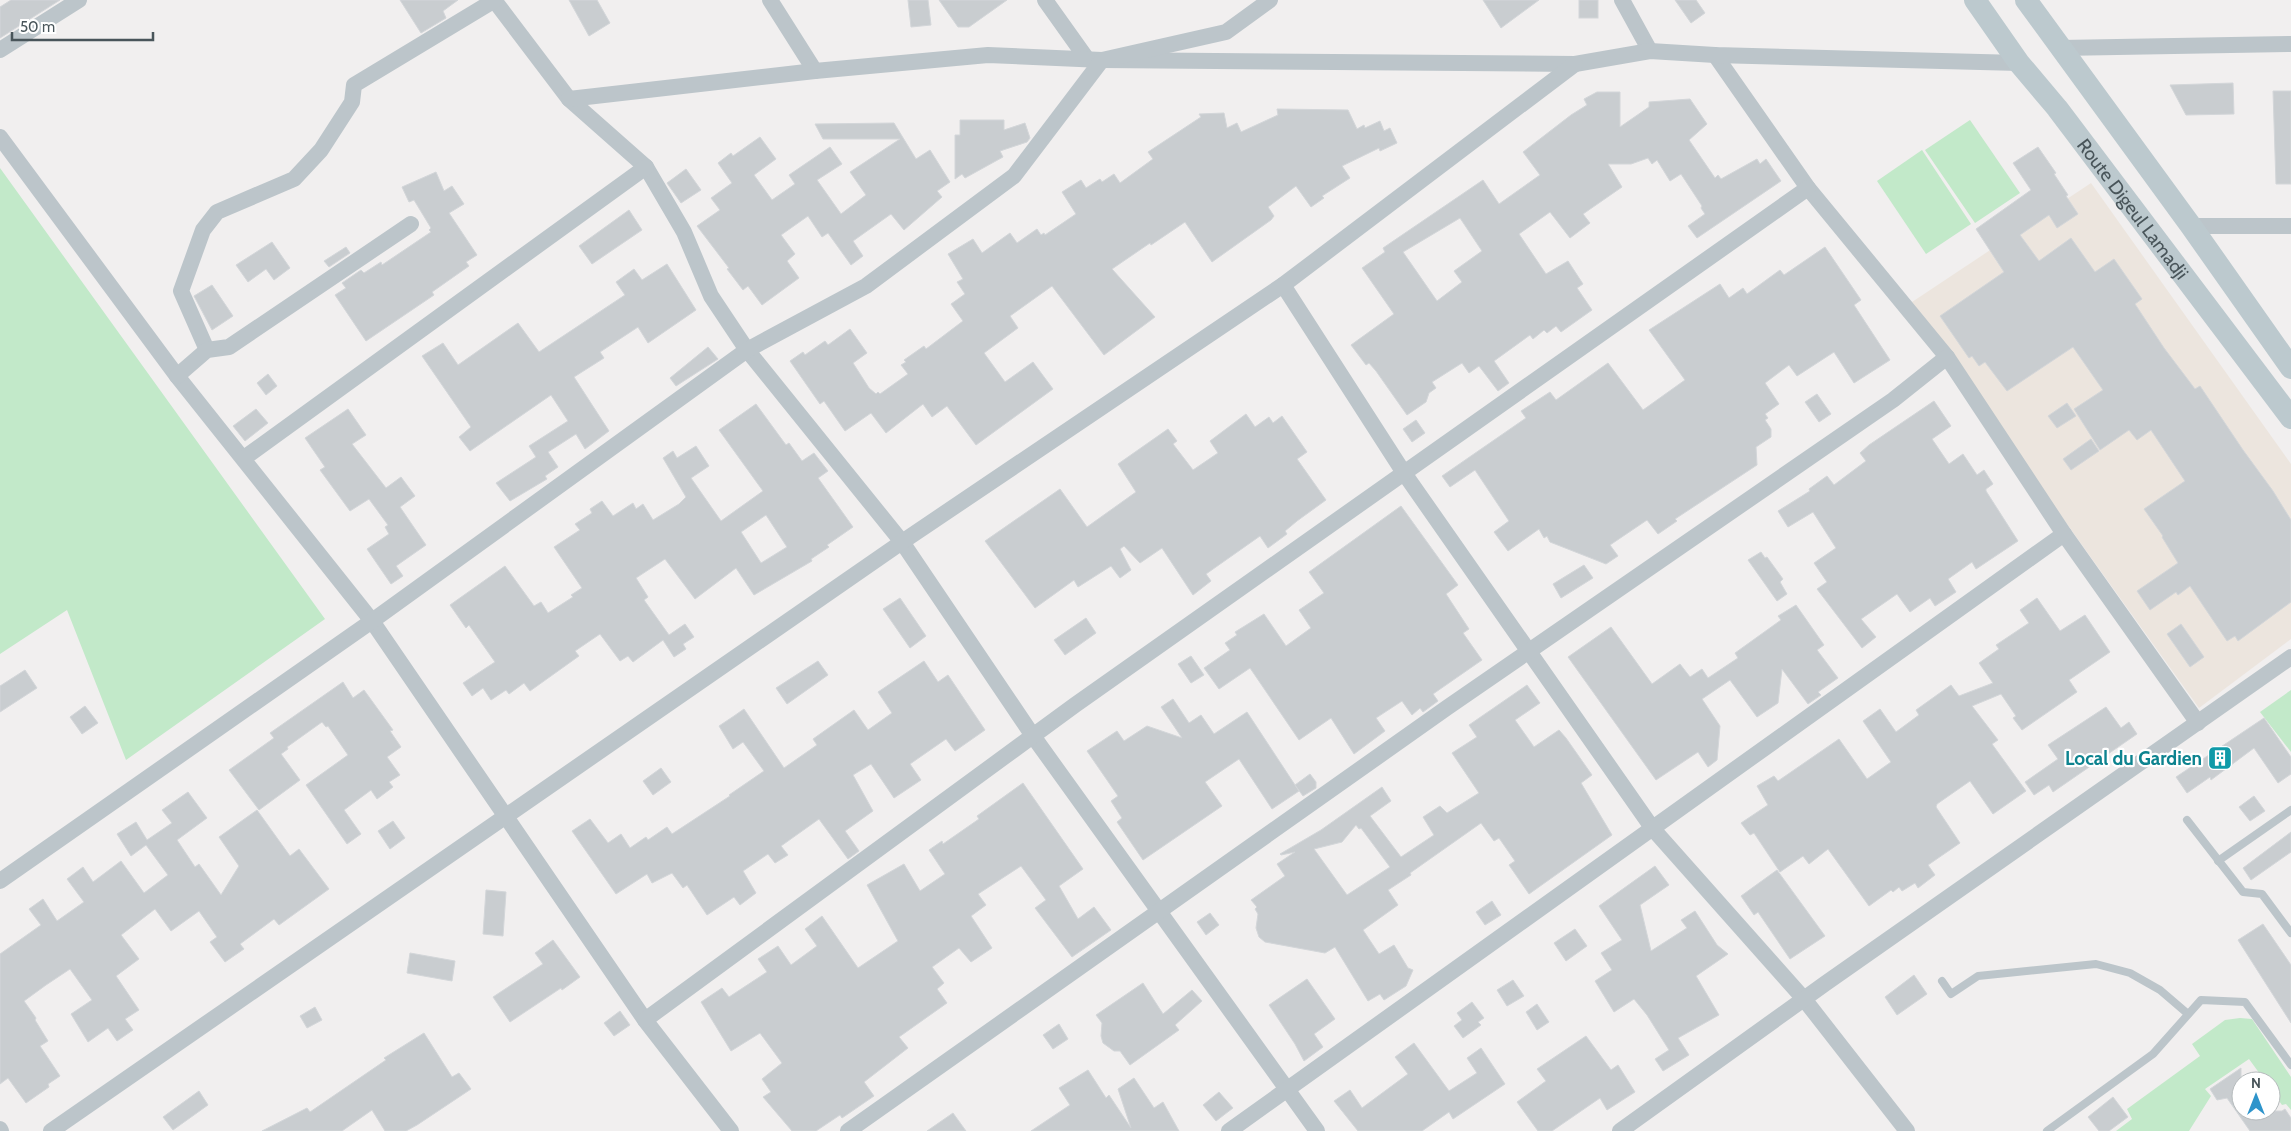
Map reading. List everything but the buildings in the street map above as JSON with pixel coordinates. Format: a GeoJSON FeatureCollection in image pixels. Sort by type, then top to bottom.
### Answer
{"type":"FeatureCollection","features":[{"type":"Feature","properties":{"kind":"main road","name":"Route Digeul Lamadji"},"geometry":{"type":"LineString","coordinates":[[1975,0],[2019,63],[2075,132],[2291,418]]}},
{"type":"Feature","properties":{"kind":"main road","name":"Route Digeul Lamadji"},"geometry":{"type":"LineString","coordinates":[[2026,0],[2191,226],[2291,368]]}},
{"type":"Feature","properties":{"kind":"street"},"geometry":{"type":"LineString","coordinates":[[0,50],[80,0]]}},
{"type":"Feature","properties":{"kind":"street"},"geometry":{"type":"LineString","coordinates":[[207,350],[182,291],[203,230],[217,212],[294,178],[321,150],[352,102],[354,85],[494,0],[569,99],[646,167],[684,232],[710,296],[746,350],[902,542],[1034,736],[1318,1131]]}},
{"type":"Feature","properties":{"kind":"street"},"geometry":{"type":"LineString","coordinates":[[770,0],[815,71]]}},
{"type":"Feature","properties":{"kind":"street"},"geometry":{"type":"LineString","coordinates":[[1045,0],[1094,59]]}},
{"type":"Feature","properties":{"kind":"street"},"geometry":{"type":"LineString","coordinates":[[0,881],[372,621],[746,350],[866,286],[1014,176],[1094,59],[1226,32],[1270,0]]}},
{"type":"Feature","properties":{"kind":"street"},"geometry":{"type":"LineString","coordinates":[[1622,0],[1650,51]]}},
{"type":"Feature","properties":{"kind":"street"},"geometry":{"type":"LineString","coordinates":[[2060,48],[2291,44]]}},
{"type":"Feature","properties":{"kind":"street"},"geometry":{"type":"LineString","coordinates":[[569,99],[815,71],[988,55],[1094,59],[1576,64],[1650,51],[1715,56],[2019,63]]}},
{"type":"Feature","properties":{"kind":"street"},"geometry":{"type":"LineString","coordinates":[[1715,56],[1808,188],[1947,356],[2064,534],[2198,723]]}},
{"type":"Feature","properties":{"kind":"street"},"geometry":{"type":"LineString","coordinates":[[51,1131],[902,542],[1283,285],[1576,64]]}},
{"type":"Feature","properties":{"kind":"street"},"geometry":{"type":"LineString","coordinates":[[0,137],[177,376],[372,621],[645,1020],[731,1131]]}},
{"type":"Feature","properties":{"kind":"street"},"geometry":{"type":"LineString","coordinates":[[244,458],[646,167]]}},
{"type":"Feature","properties":{"kind":"street"},"geometry":{"type":"LineString","coordinates":[[645,1020],[1034,736],[1808,188]]}},
{"type":"Feature","properties":{"kind":"street"},"geometry":{"type":"LineString","coordinates":[[177,376],[207,350],[229,347],[411,224]]}},
{"type":"Feature","properties":{"kind":"street"},"geometry":{"type":"LineString","coordinates":[[2191,226],[2291,226]]}},
{"type":"Feature","properties":{"kind":"street"},"geometry":{"type":"LineString","coordinates":[[1283,285],[1404,473],[1653,829],[1804,1000],[1907,1131]]}},
{"type":"Feature","properties":{"kind":"street"},"geometry":{"type":"LineString","coordinates":[[848,1131],[1158,910],[1528,651],[1894,400],[1947,356]]}},
{"type":"Feature","properties":{"kind":"street"},"geometry":{"type":"LineString","coordinates":[[1229,1131],[2064,534]]}},
{"type":"Feature","properties":{"kind":"street"},"geometry":{"type":"LineString","coordinates":[[1620,1131],[2291,656]]}},
{"type":"Feature","properties":{"kind":"lane"},"geometry":{"type":"LineString","coordinates":[[2218,861],[2291,810]]}},
{"type":"Feature","properties":{"kind":"lane"},"geometry":{"type":"LineString","coordinates":[[2187,820],[2243,892],[2262,894],[2291,934]]}},
{"type":"Feature","properties":{"kind":"lane"},"geometry":{"type":"LineString","coordinates":[[1942,981],[1951,994],[1978,976],[2096,964],[2130,973],[2160,990],[2188,1014]]}},
{"type":"Feature","properties":{"kind":"lane"},"geometry":{"type":"LineString","coordinates":[[2047,1131],[2153,1054],[2201,1000],[2245,1002],[2291,1065]]}},
{"type":"Feature","properties":{"kind":"shaded area"},"geometry":{"type":"Polygon","coordinates":[[[2091,183],[2291,464],[2291,639],[2199,708],[1909,304],[2091,183]]]}},
{"type":"Feature","properties":{"kind":"green space"},"geometry":{"type":"Polygon","coordinates":[[[1970,120],[2020,193],[1975,223],[1925,150],[1970,120]]]}},
{"type":"Feature","properties":{"kind":"green space"},"geometry":{"type":"Polygon","coordinates":[[[1922,150],[1971,224],[1926,254],[1877,181],[1922,150]]]}},
{"type":"Feature","properties":{"kind":"green space"},"geometry":{"type":"Polygon","coordinates":[[[0,168],[325,619],[126,760],[67,610],[0,654],[0,168]]]}},
{"type":"Feature","properties":{"kind":"green space"},"geometry":{"type":"Polygon","coordinates":[[[2291,690],[2291,752],[2260,712],[2291,690]]]}},
{"type":"Feature","properties":{"kind":"green space"},"geometry":{"type":"Polygon","coordinates":[[[2252,1019],[2291,1077],[2291,1110],[2286,1104],[2281,1104],[2281,1071],[2258,1071],[2249,1059],[2205,1089],[2211,1096],[2189,1131],[2116,1131],[2132,1119],[2127,1109],[2200,1056],[2192,1044],[2225,1020],[2252,1019]]]}},
{"type":"Feature","properties":{"kind":"place","name":"Local du Gardien"},"geometry":{"type":"Point","coordinates":[2220,758]}}]}
